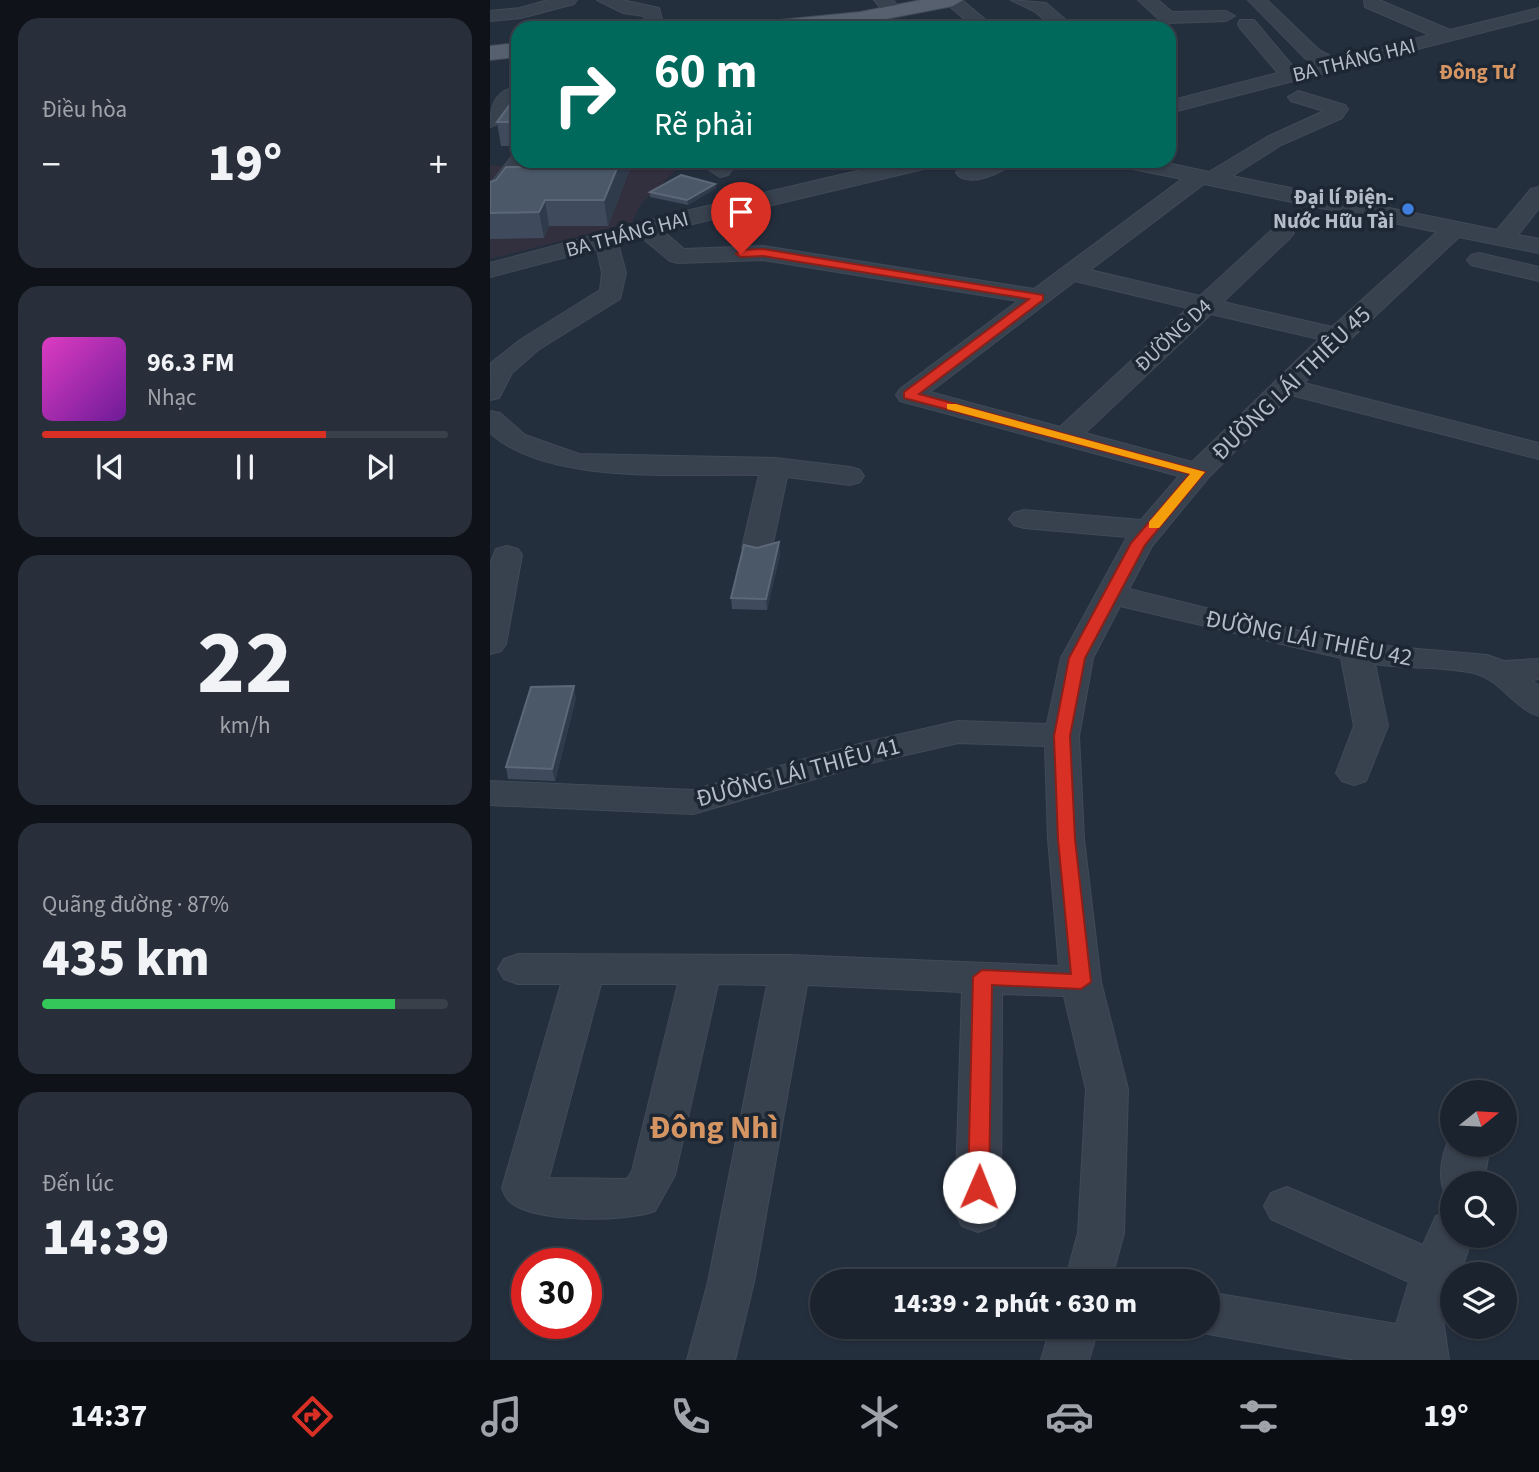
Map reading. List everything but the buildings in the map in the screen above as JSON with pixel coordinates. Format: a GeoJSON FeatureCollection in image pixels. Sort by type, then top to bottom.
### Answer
{"type":"FeatureCollection","features":[{"type":"Feature","properties":{"kind":"main road"},"geometry":{"type":"LineString","coordinates":[[826,21],[888,6],[952,0]]}},
{"type":"Feature","properties":{"kind":"street"},"geometry":{"type":"LineString","coordinates":[[490,16],[521,13],[568,0]]}},
{"type":"Feature","properties":{"kind":"street"},"geometry":{"type":"LineString","coordinates":[[606,0],[629,9],[653,12],[654,21]]}},
{"type":"Feature","properties":{"kind":"street"},"geometry":{"type":"LineString","coordinates":[[952,0],[978,21]]}},
{"type":"Feature","properties":{"kind":"street"},"geometry":{"type":"LineString","coordinates":[[1020,0],[1040,7],[1057,21]]}},
{"type":"Feature","properties":{"kind":"street"},"geometry":{"type":"LineString","coordinates":[[1147,0],[1165,21]]}},
{"type":"Feature","properties":{"kind":"street"},"geometry":{"type":"LineString","coordinates":[[1257,0],[1312,54],[1333,65]]}},
{"type":"Feature","properties":{"kind":"street"},"geometry":{"type":"LineString","coordinates":[[1000,1],[1031,21]]}},
{"type":"Feature","properties":{"kind":"street"},"geometry":{"type":"LineString","coordinates":[[1371,3],[1448,36]]}},
{"type":"Feature","properties":{"kind":"street"},"geometry":{"type":"LineString","coordinates":[[490,5],[513,4],[521,13],[521,21]]}},
{"type":"Feature","properties":{"kind":"street","name":"BA THÁNG HAI"},"geometry":{"type":"LineString","coordinates":[[1176,105],[1539,13]]}},
{"type":"Feature","properties":{"kind":"street"},"geometry":{"type":"LineString","coordinates":[[1176,22],[1226,16]]}},
{"type":"Feature","properties":{"kind":"street"},"geometry":{"type":"LineString","coordinates":[[1503,22],[1539,36]]}},
{"type":"Feature","properties":{"kind":"street"},"geometry":{"type":"LineString","coordinates":[[1247,24],[1290,76]]}},
{"type":"Feature","properties":{"kind":"street"},"geometry":{"type":"LineString","coordinates":[[506,51],[511,31]]}},
{"type":"Feature","properties":{"kind":"street"},"geometry":{"type":"LineString","coordinates":[[490,91],[511,94]]}},
{"type":"Feature","properties":{"kind":"street"},"geometry":{"type":"LineString","coordinates":[[1176,94],[1191,101]]}},
{"type":"Feature","properties":{"kind":"street"},"geometry":{"type":"LineString","coordinates":[[1198,472],[909,395],[1071,273],[1207,177],[1275,141],[1335,114],[1338,109],[1298,97]]}},
{"type":"Feature","properties":{"kind":"street"},"geometry":{"type":"LineString","coordinates":[[490,121],[511,98]]}},
{"type":"Feature","properties":{"kind":"street"},"geometry":{"type":"LineString","coordinates":[[490,199],[514,168]]}},
{"type":"Feature","properties":{"kind":"street","name":"BA THÁNG HAI"},"geometry":{"type":"LineString","coordinates":[[490,270],[605,239],[900,168]]}},
{"type":"Feature","properties":{"kind":"street"},"geometry":{"type":"LineString","coordinates":[[967,173],[988,168]]}},
{"type":"Feature","properties":{"kind":"street"},"geometry":{"type":"LineString","coordinates":[[1161,168],[1539,246]]}},
{"type":"Feature","properties":{"kind":"street"},"geometry":{"type":"LineString","coordinates":[[1503,238],[1539,194]]}},
{"type":"Feature","properties":{"kind":"street"},"geometry":{"type":"LineString","coordinates":[[646,229],[678,256],[763,253],[1039,297]]}},
{"type":"Feature","properties":{"kind":"street","name":"ĐƯỜNG LÁI THIÊU 45"},"geometry":{"type":"LineString","coordinates":[[1090,1269],[1101,1233],[1107,1089],[1081,982],[1066,839],[1062,736],[1077,658],[1138,543],[1198,472],[1337,336],[1455,229]]}},
{"type":"Feature","properties":{"kind":"street","name":"ĐƯỜNG D4"},"geometry":{"type":"LineString","coordinates":[[1065,437],[1282,233]]}},
{"type":"Feature","properties":{"kind":"street"},"geometry":{"type":"LineString","coordinates":[[490,393],[500,369],[528,345],[611,294],[615,281],[612,257],[605,239]]}},
{"type":"Feature","properties":{"kind":"street"},"geometry":{"type":"LineString","coordinates":[[1479,260],[1539,274]]}},
{"type":"Feature","properties":{"kind":"street"},"geometry":{"type":"LineString","coordinates":[[1071,273],[1337,336]]}},
{"type":"Feature","properties":{"kind":"street"},"geometry":{"type":"LineString","coordinates":[[1286,386],[1539,451]]}},
{"type":"Feature","properties":{"kind":"street"},"geometry":{"type":"LineString","coordinates":[[490,419],[515,441],[576,462],[775,467],[850,476]]}},
{"type":"Feature","properties":{"kind":"street"},"geometry":{"type":"LineString","coordinates":[[757,548],[775,467]]}},
{"type":"Feature","properties":{"kind":"street"},"geometry":{"type":"LineString","coordinates":[[1024,519],[1150,530]]}},
{"type":"Feature","properties":{"kind":"street"},"geometry":{"type":"LineString","coordinates":[[490,644],[508,555]]}},
{"type":"Feature","properties":{"kind":"street","name":"ĐƯỜNG LÁI THIÊU 42"},"geometry":{"type":"LineString","coordinates":[[1110,594],[1237,626],[1356,651],[1487,665],[1523,689],[1539,705]]}},
{"type":"Feature","properties":{"kind":"street"},"geometry":{"type":"LineString","coordinates":[[1354,774],[1371,726],[1356,651]]}},
{"type":"Feature","properties":{"kind":"street"},"geometry":{"type":"LineString","coordinates":[[1497,672],[1539,669]]}},
{"type":"Feature","properties":{"kind":"street","name":"ĐƯỜNG LÁI THIÊU 41"},"geometry":{"type":"LineString","coordinates":[[490,793],[692,802],[863,754],[958,732],[1062,736]]}},
{"type":"Feature","properties":{"kind":"street"},"geometry":{"type":"LineString","coordinates":[[518,969],[790,970],[1081,982]]}},
{"type":"Feature","properties":{"kind":"street"},"geometry":{"type":"LineString","coordinates":[[585,969],[524,1188],[541,1197],[639,1198],[653,1175],[702,970]]}},
{"type":"Feature","properties":{"kind":"street"},"geometry":{"type":"LineString","coordinates":[[712,1360],[731,1282],[790,970]]}},
{"type":"Feature","properties":{"kind":"street"},"geometry":{"type":"LineString","coordinates":[[978,1213],[982,977]]}},
{"type":"Feature","properties":{"kind":"street"},"geometry":{"type":"LineString","coordinates":[[1287,1206],[1437,1273]]}},
{"type":"Feature","properties":{"kind":"street"},"geometry":{"type":"LineString","coordinates":[[1220,1315],[1424,1355],[1419,1319],[1446,1248]]}},
{"type":"Feature","properties":{"kind":"street"},"geometry":{"type":"LineString","coordinates":[[1065,1360],[1071,1339]]}},
{"type":"Feature","properties":{"kind":"shaded area"},"geometry":{"type":"Polygon","coordinates":[[[511,156],[511,168],[678,168],[640,205],[632,223],[490,259],[490,165],[503,166],[511,156]]]}},
{"type":"Feature","properties":{"kind":"slow traffic"},"geometry":{"type":"LineString","coordinates":[[952,406],[1198,472],[1154,525]]}},
{"type":"Feature","properties":{"kind":"place","name":"Đại lí Điện- Nước Hữu Tài"},"geometry":{"type":"Point","coordinates":[1408,209]}},
{"type":"Feature","properties":{"kind":"district","name":"Đông Tư"},"geometry":{"type":"Point","coordinates":[1477,72]}},
{"type":"Feature","properties":{"kind":"district","name":"Đông Nhì"},"geometry":{"type":"Point","coordinates":[714,1127]}},
{"type":"Feature","properties":{"kind":"route"},"geometry":{"type":"LineString","coordinates":[[741,254],[763,253],[1039,297],[909,395],[1198,472],[1138,543],[1077,658],[1062,736],[1066,839],[1081,982],[982,977],[979,1187]]}}]}
